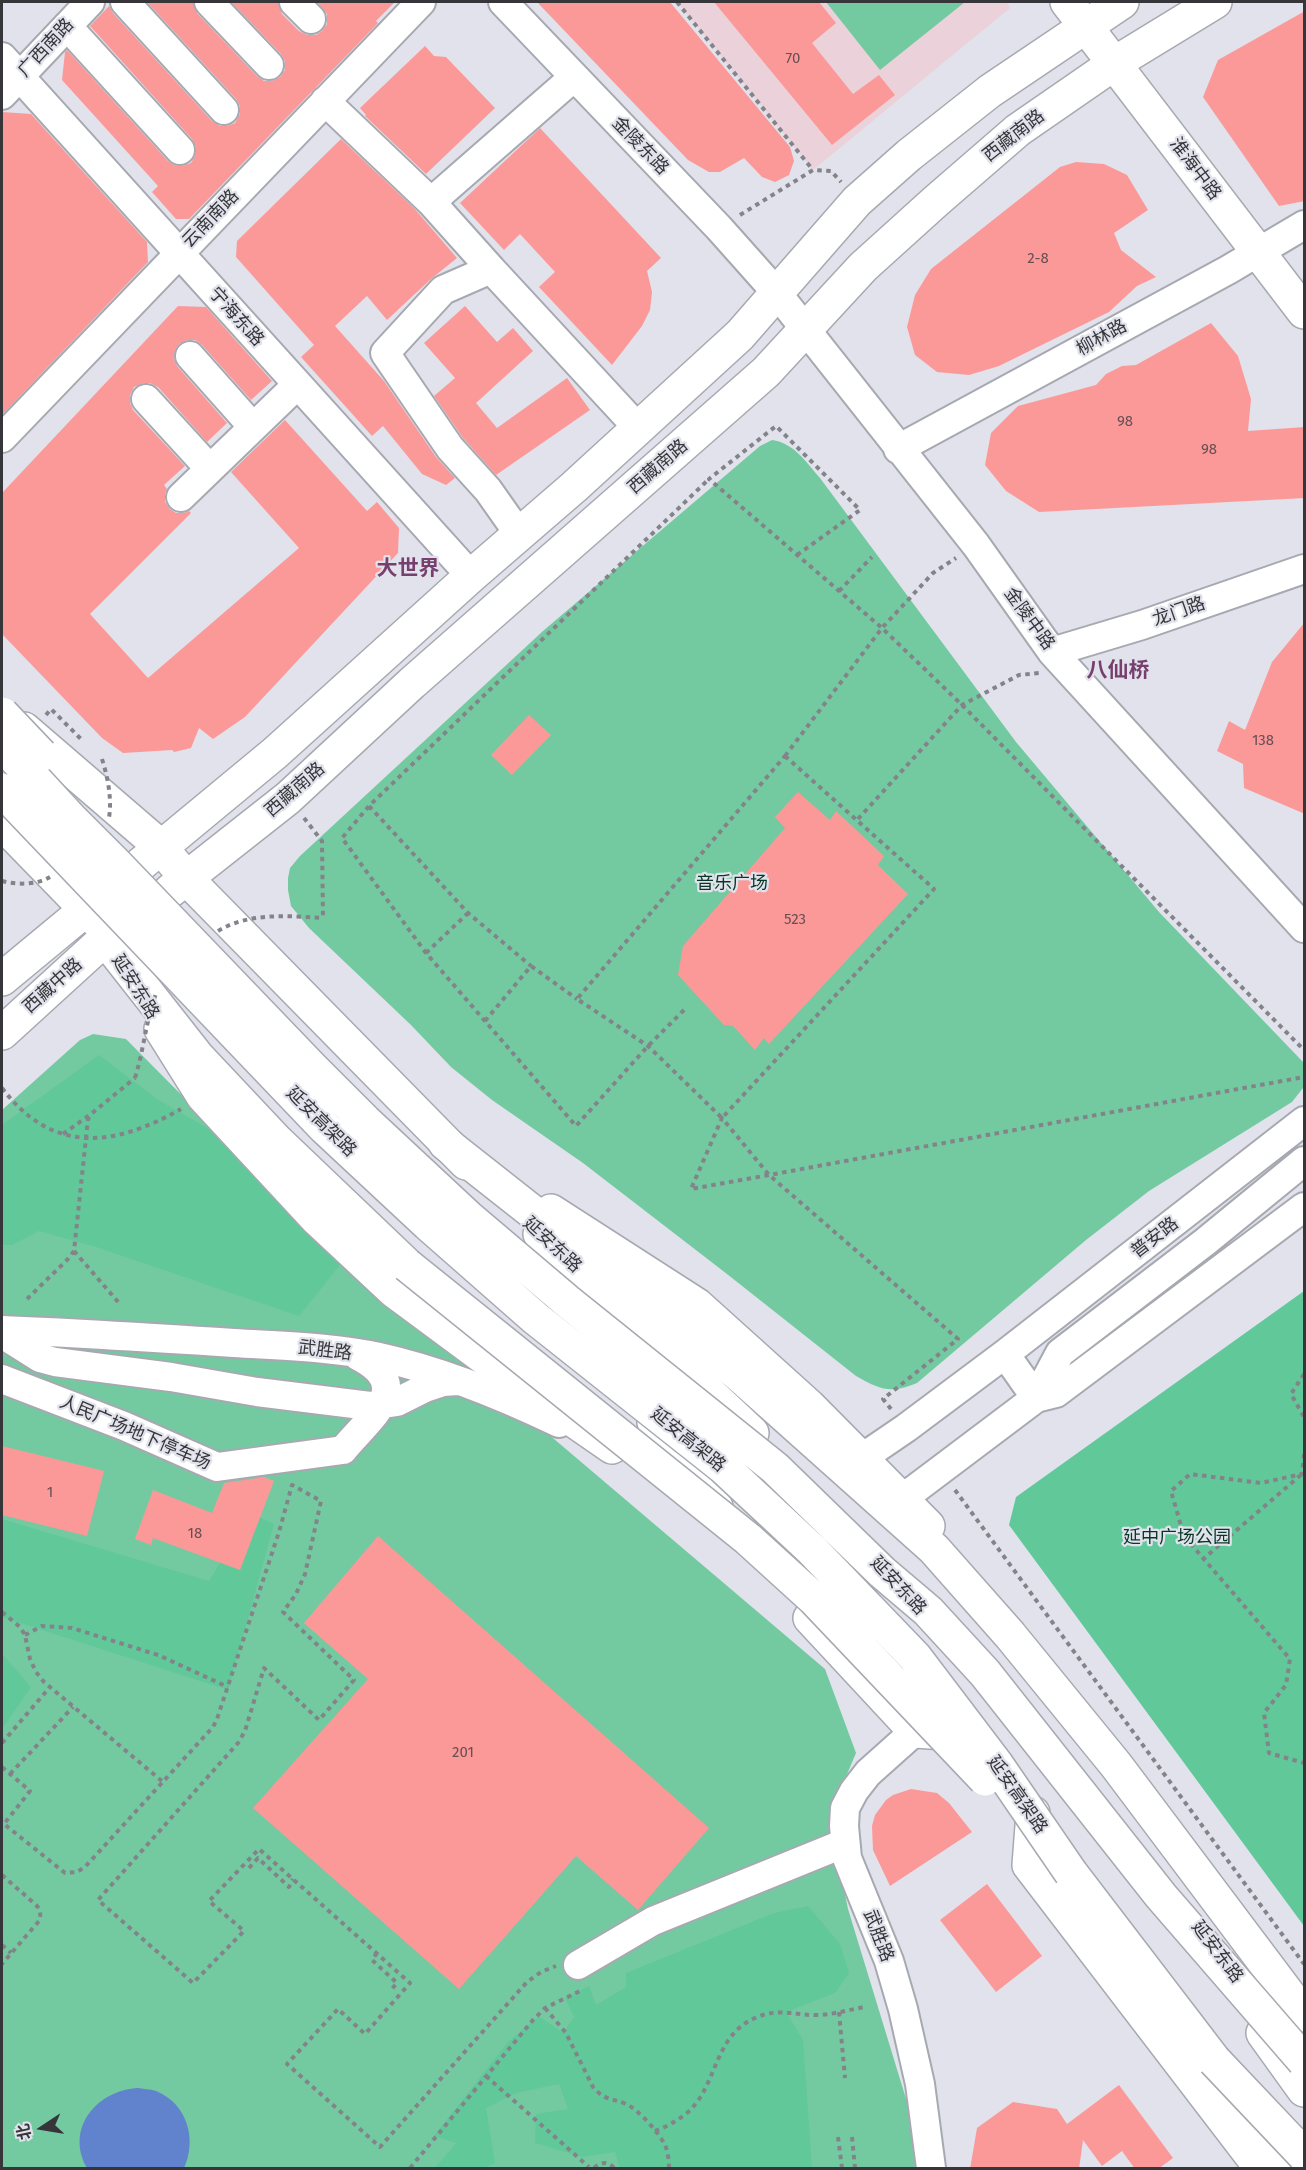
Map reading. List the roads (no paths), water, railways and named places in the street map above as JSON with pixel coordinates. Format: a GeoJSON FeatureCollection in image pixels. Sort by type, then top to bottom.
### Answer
{"type":"FeatureCollection","features":[{"type":"Feature","properties":{"kind":"main road"},"geometry":{"type":"LineString","coordinates":[[160,846],[176,836],[275,753],[740,334],[857,201],[909,155],[981,98],[1076,13],[1122,2]]}},
{"type":"Feature","properties":{"kind":"main road","name":"西藏南路"},"geometry":{"type":"LineString","coordinates":[[108,937],[288,798],[412,683],[766,372],[863,267],[993,151],[1018,130],[1114,63],[1215,2]]}},
{"type":"Feature","properties":{"kind":"main road","name":"淮海中路"},"geometry":{"type":"LineString","coordinates":[[1076,13],[1305,312]]}},
{"type":"Feature","properties":{"kind":"main road","name":"延安东路"},"geometry":{"type":"LineString","coordinates":[[2,706],[28,734],[160,846],[186,878],[445,1143],[775,1454],[1116,1821],[1236,1976],[1305,2072]]}},
{"type":"Feature","properties":{"kind":"main road"},"geometry":{"type":"LineString","coordinates":[[2,714],[386,1112],[525,1240],[785,1450],[831,1494],[883,1551],[928,1611]]}},
{"type":"Feature","properties":{"kind":"main road","name":"延安高架路"},"geometry":{"type":"LineString","coordinates":[[2,744],[70,819],[365,1121],[477,1225],[775,1468],[882,1572],[928,1611],[985,1673],[1161,1896],[1305,2090]]}},
{"type":"Feature","properties":{"kind":"main road","name":"延安高架路"},"geometry":{"type":"LineString","coordinates":[[2,790],[333,1136],[535,1318],[723,1467],[812,1550],[915,1657],[997,1764],[1071,1873],[1214,2061],[1305,2155]]}},
{"type":"Feature","properties":{"kind":"main road","name":"延安东路"},"geometry":{"type":"LineString","coordinates":[[2,823],[86,909],[108,937],[203,1096],[317,1219],[394,1291],[502,1371],[628,1458],[760,1568],[789,1595],[915,1731]]}},
{"type":"Feature","properties":{"kind":"main road","name":"西藏中路"},"geometry":{"type":"LineString","coordinates":[[2,979],[160,846]]}},
{"type":"Feature","properties":{"kind":"main road"},"geometry":{"type":"LineString","coordinates":[[108,937],[197,1056],[277,1141],[407,1265],[748,1539],[814,1599],[888,1675],[1071,1873]]}},
{"type":"Feature","properties":{"kind":"main road","name":"延安东路"},"geometry":{"type":"LineString","coordinates":[[108,937],[167,982],[381,1194],[511,1309],[714,1471],[770,1521],[871,1627],[1033,1813],[1303,2169]]}},
{"type":"Feature","properties":{"kind":"main road","name":"西藏中路"},"geometry":{"type":"LineString","coordinates":[[2,1033],[108,937]]}},
{"type":"Feature","properties":{"kind":"main road"},"geometry":{"type":"LineString","coordinates":[[445,1143],[738,1374],[934,1549],[1010,1635],[1116,1765],[1305,2015]]}},
{"type":"Feature","properties":{"kind":"main road","name":"延安东路"},"geometry":{"type":"LineString","coordinates":[[445,1143],[697,1305],[809,1406],[862,1458],[1013,1614],[1305,2015]]}},
{"type":"Feature","properties":{"kind":"main road"},"geometry":{"type":"LineString","coordinates":[[654,1422],[760,1568]]}},
{"type":"Feature","properties":{"kind":"main road"},"geometry":{"type":"LineString","coordinates":[[915,1731],[965,1735]]}},
{"type":"Feature","properties":{"kind":"main road"},"geometry":{"type":"LineString","coordinates":[[1033,1813],[1029,1865],[1261,2169]]}},
{"type":"Feature","properties":{"kind":"main road"},"geometry":{"type":"LineString","coordinates":[[1161,1896],[1305,2061]]}},
{"type":"Feature","properties":{"kind":"main road"},"geometry":{"type":"LineString","coordinates":[[1214,2061],[1285,2169]]}},
{"type":"Feature","properties":{"kind":"street","name":"广西南路"},"geometry":{"type":"LineString","coordinates":[[7,76],[67,26],[90,2]]}},
{"type":"Feature","properties":{"kind":"street"},"geometry":{"type":"LineString","coordinates":[[125,2],[224,110]]}},
{"type":"Feature","properties":{"kind":"street"},"geometry":{"type":"LineString","coordinates":[[209,2],[268,65]]}},
{"type":"Feature","properties":{"kind":"street","name":"云南南路"},"geometry":{"type":"LineString","coordinates":[[2,438],[421,2]]}},
{"type":"Feature","properties":{"kind":"street","name":"金陵东路"},"geometry":{"type":"LineString","coordinates":[[503,2],[719,228],[776,292]]}},
{"type":"Feature","properties":{"kind":"street"},"geometry":{"type":"LineString","coordinates":[[67,26],[180,150]]}},
{"type":"Feature","properties":{"kind":"street","name":"宁海东路"},"geometry":{"type":"LineString","coordinates":[[7,76],[178,253],[471,576]]}},
{"type":"Feature","properties":{"kind":"street"},"geometry":{"type":"LineString","coordinates":[[431,202],[574,76]]}},
{"type":"Feature","properties":{"kind":"street"},"geometry":{"type":"LineString","coordinates":[[325,101],[431,202],[638,428]]}},
{"type":"Feature","properties":{"kind":"street","name":"柳林路"},"geometry":{"type":"LineString","coordinates":[[898,449],[1305,225]]}},
{"type":"Feature","properties":{"kind":"street"},"geometry":{"type":"LineString","coordinates":[[491,269],[443,290],[385,353],[450,448],[488,490],[519,534]]}},
{"type":"Feature","properties":{"kind":"street","name":"金陵中路"},"geometry":{"type":"LineString","coordinates":[[776,292],[976,545],[1061,662],[1305,928]]}},
{"type":"Feature","properties":{"kind":"street"},"geometry":{"type":"LineString","coordinates":[[190,356],[253,427]]}},
{"type":"Feature","properties":{"kind":"street"},"geometry":{"type":"LineString","coordinates":[[181,497],[297,385]]}},
{"type":"Feature","properties":{"kind":"street"},"geometry":{"type":"LineString","coordinates":[[146,399],[210,469]]}},
{"type":"Feature","properties":{"kind":"street","name":"龙门路"},"geometry":{"type":"LineString","coordinates":[[1061,662],[1143,625],[1305,568]]}},
{"type":"Feature","properties":{"kind":"street","name":"普安路"},"geometry":{"type":"LineString","coordinates":[[862,1458],[1005,1354],[1305,1121]]}},
{"type":"Feature","properties":{"kind":"street","name":"普安路"},"geometry":{"type":"LineString","coordinates":[[1036,1398],[1060,1353],[1205,1242],[1305,1161]]}},
{"type":"Feature","properties":{"kind":"street","name":"普安路"},"geometry":{"type":"LineString","coordinates":[[902,1499],[1036,1398],[1056,1393],[1305,1208]]}},
{"type":"Feature","properties":{"kind":"street"},"geometry":{"type":"LineString","coordinates":[[2,1332],[40,1358],[56,1362],[171,1377],[257,1392],[370,1406],[397,1402],[443,1382],[460,1381]]}},
{"type":"Feature","properties":{"kind":"street","name":"武胜路"},"geometry":{"type":"LineString","coordinates":[[2,1332],[232,1343],[378,1357],[495,1393],[628,1458]]}},
{"type":"Feature","properties":{"kind":"street"},"geometry":{"type":"LineString","coordinates":[[355,1354],[372,1363],[383,1374],[387,1384],[387,1393],[381,1405]]}},
{"type":"Feature","properties":{"kind":"street"},"geometry":{"type":"LineString","coordinates":[[1005,1354],[1036,1398]]}},
{"type":"Feature","properties":{"kind":"street","name":"人民广场地下停车场"},"geometry":{"type":"LineString","coordinates":[[2,1379],[124,1426],[217,1467],[343,1450],[381,1405]]}},
{"type":"Feature","properties":{"kind":"street","name":"武胜路"},"geometry":{"type":"LineString","coordinates":[[915,1731],[868,1773],[854,1791],[845,1808],[845,1843],[847,1858],[889,1961],[903,2009],[920,2084],[931,2169]]}},
{"type":"Feature","properties":{"kind":"street"},"geometry":{"type":"LineString","coordinates":[[578,1965],[653,1921],[845,1843]]}},
{"type":"Feature","properties":{"kind":"water"},"geometry":{"type":"Polygon","coordinates":[[[137,2088],[156,2091],[167,2097],[182,2114],[187,2124],[190,2146],[184,2168],[87,2168],[81,2153],[80,2139],[82,2126],[88,2114],[109,2096],[137,2088]]]}},
{"type":"Feature","properties":{"kind":"district","name":"大世界"},"geometry":{"type":"Point","coordinates":[408,569]}},
{"type":"Feature","properties":{"kind":"district","name":"八仙桥"},"geometry":{"type":"Point","coordinates":[1118,671]}},
{"type":"Feature","properties":{"kind":"park label","name":"音乐广场"},"geometry":{"type":"Point","coordinates":[732,884]}},
{"type":"Feature","properties":{"kind":"park label","name":"延中广场公园"},"geometry":{"type":"Point","coordinates":[1177,1538]}}]}
